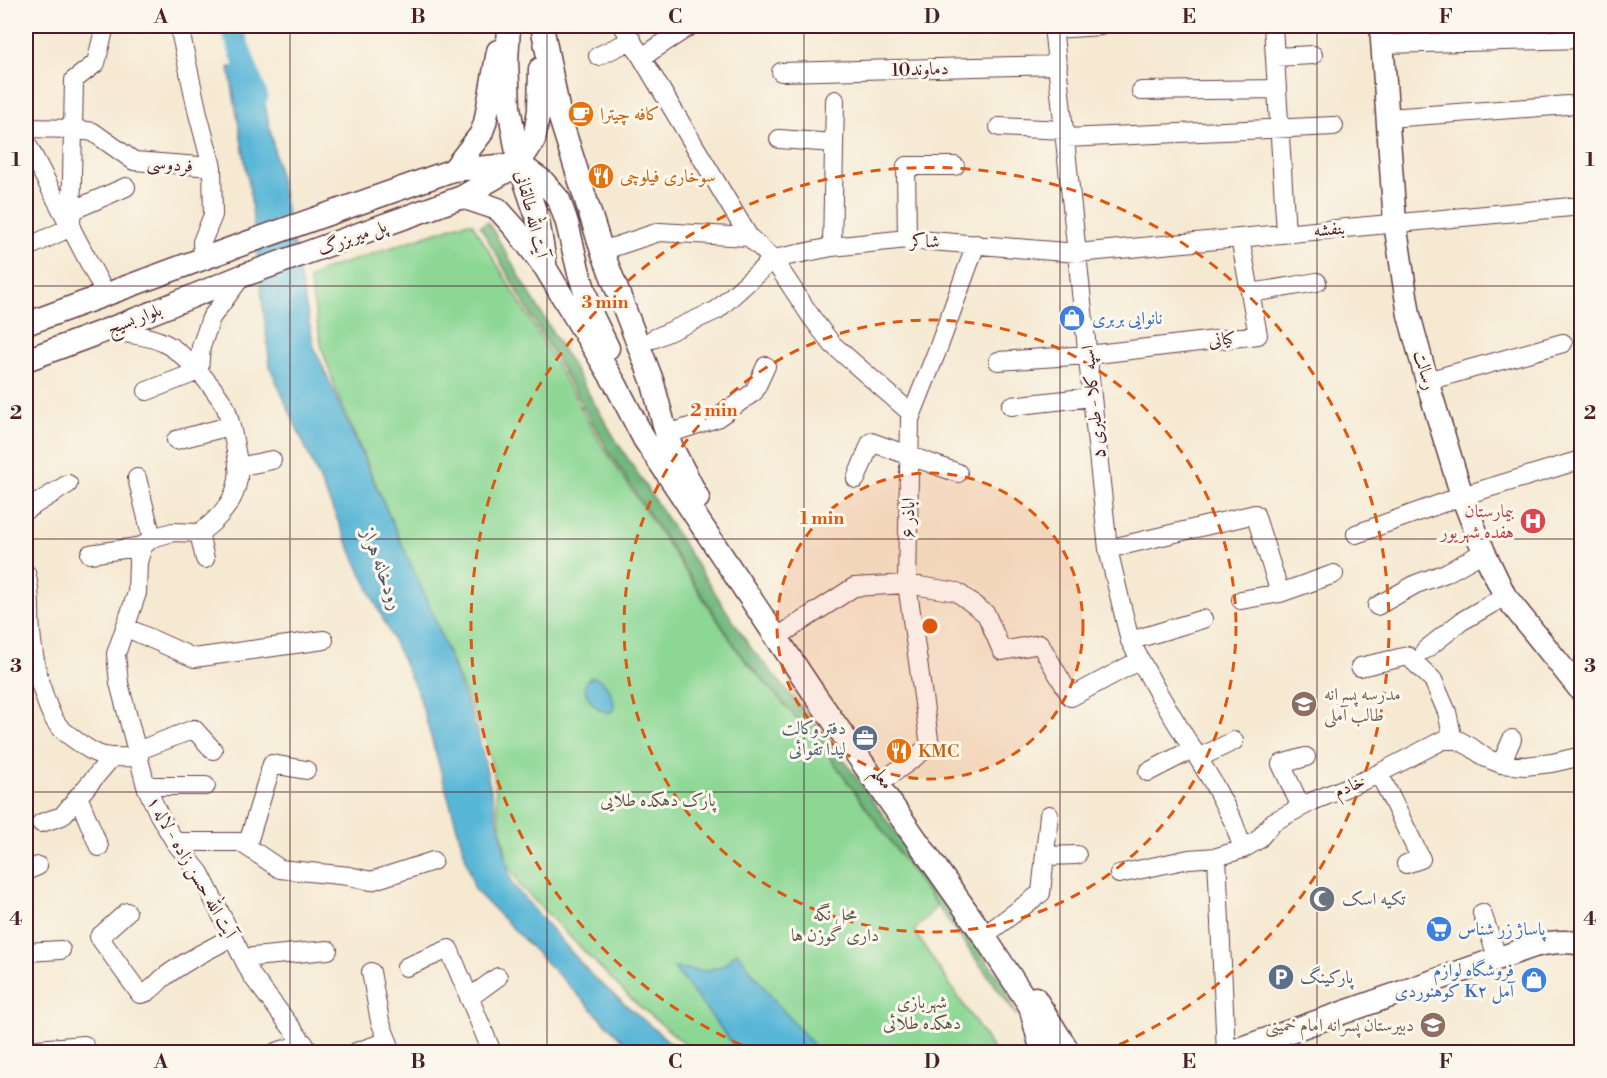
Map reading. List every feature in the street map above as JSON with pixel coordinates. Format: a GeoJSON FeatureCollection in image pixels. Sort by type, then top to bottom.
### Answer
{"type":"FeatureCollection","features":[{"type":"Feature","properties":{"kind":"main road"},"geometry":{"type":"LineString","coordinates":[[453,170],[481,134],[485,123],[495,62],[504,26]]}},
{"type":"Feature","properties":{"kind":"main road","name":"آیت الله طالقانی"},"geometry":{"type":"LineString","coordinates":[[509,26],[507,61],[509,107],[519,164],[538,220],[546,268],[616,385],[644,439],[815,695]]}},
{"type":"Feature","properties":{"kind":"main road"},"geometry":{"type":"LineString","coordinates":[[542,26],[539,110],[534,140],[519,164],[543,181],[559,200],[593,317],[640,404],[665,430]]}},
{"type":"Feature","properties":{"kind":"main road"},"geometry":{"type":"LineString","coordinates":[[542,26],[560,118],[602,251],[652,380],[665,430]]}},
{"type":"Feature","properties":{"kind":"main road","name":"رسالت"},"geometry":{"type":"LineString","coordinates":[[1382,35],[1395,223],[1410,315],[1427,381],[1462,496],[1484,552],[1505,596],[1578,691]]}},
{"type":"Feature","properties":{"kind":"main road"},"geometry":{"type":"LineString","coordinates":[[508,91],[514,100],[524,104],[534,101],[540,93]]}},
{"type":"Feature","properties":{"kind":"main road","name":"پل میربزرگ"},"geometry":{"type":"LineString","coordinates":[[232,248],[453,170],[519,164]]}},
{"type":"Feature","properties":{"kind":"main road","name":"پل میربزرگ"},"geometry":{"type":"LineString","coordinates":[[242,276],[462,197],[519,164]]}},
{"type":"Feature","properties":{"kind":"main road"},"geometry":{"type":"LineString","coordinates":[[462,197],[498,209],[546,268]]}},
{"type":"Feature","properties":{"kind":"main road"},"geometry":{"type":"LineString","coordinates":[[538,220],[539,211],[546,205],[555,205],[562,211]]}},
{"type":"Feature","properties":{"kind":"main road","name":"بلوار بسیج"},"geometry":{"type":"LineString","coordinates":[[26,324],[232,248]]}},
{"type":"Feature","properties":{"kind":"main road","name":"بلوار بسیج"},"geometry":{"type":"LineString","coordinates":[[26,360],[139,318],[242,276]]}},
{"type":"Feature","properties":{"kind":"main road"},"geometry":{"type":"LineString","coordinates":[[128,287],[145,290],[151,297],[151,306],[139,318]]}},
{"type":"Feature","properties":{"kind":"main road","name":"معلم"},"geometry":{"type":"LineString","coordinates":[[665,430],[700,502],[821,688],[1036,1000],[1069,1053]]}},
{"type":"Feature","properties":{"kind":"main road","name":"معلم"},"geometry":{"type":"LineString","coordinates":[[815,695],[984,936],[1030,1006],[1041,1049]]}},
{"type":"Feature","properties":{"kind":"main road"},"geometry":{"type":"LineString","coordinates":[[1228,1053],[1278,1045],[1533,946],[1568,941],[1581,945]]}},
{"type":"Feature","properties":{"kind":"street"},"geometry":{"type":"LineString","coordinates":[[71,219],[74,80],[96,63],[105,26]]}},
{"type":"Feature","properties":{"kind":"street"},"geometry":{"type":"LineString","coordinates":[[180,26],[198,114],[212,167],[213,215],[202,242],[203,259]]}},
{"type":"Feature","properties":{"kind":"street"},"geometry":{"type":"LineString","coordinates":[[642,57],[690,26]]}},
{"type":"Feature","properties":{"kind":"street"},"geometry":{"type":"LineString","coordinates":[[1053,27],[1101,26]]}},
{"type":"Feature","properties":{"kind":"street"},"geometry":{"type":"LineString","coordinates":[[1273,26],[1286,233]]}},
{"type":"Feature","properties":{"kind":"street","name":"اسپه کلا - طبری ۵"},"geometry":{"type":"LineString","coordinates":[[1053,27],[1108,549],[1130,640],[1212,781],[1233,821],[1243,849]]}},
{"type":"Feature","properties":{"kind":"street"},"geometry":{"type":"LineString","coordinates":[[598,56],[628,33],[749,237],[773,259],[832,344],[912,414]]}},
{"type":"Feature","properties":{"kind":"street"},"geometry":{"type":"LineString","coordinates":[[1382,35],[1534,33],[1581,39]]}},
{"type":"Feature","properties":{"kind":"street"},"geometry":{"type":"LineString","coordinates":[[1275,57],[1313,55]]}},
{"type":"Feature","properties":{"kind":"street","name":"دماوند10"},"geometry":{"type":"LineString","coordinates":[[781,72],[1058,65]]}},
{"type":"Feature","properties":{"kind":"street"},"geometry":{"type":"LineString","coordinates":[[1141,91],[1277,89]]}},
{"type":"Feature","properties":{"kind":"street"},"geometry":{"type":"LineString","coordinates":[[832,247],[835,100]]}},
{"type":"Feature","properties":{"kind":"street"},"geometry":{"type":"LineString","coordinates":[[1388,118],[1568,105]]}},
{"type":"Feature","properties":{"kind":"street"},"geometry":{"type":"LineString","coordinates":[[999,128],[1065,134],[1334,126]]}},
{"type":"Feature","properties":{"kind":"street","name":"فردوسی"},"geometry":{"type":"LineString","coordinates":[[26,128],[74,129],[93,132],[134,161],[212,167]]}},
{"type":"Feature","properties":{"kind":"street"},"geometry":{"type":"LineString","coordinates":[[779,139],[834,143]]}},
{"type":"Feature","properties":{"kind":"street"},"geometry":{"type":"LineString","coordinates":[[26,142],[71,219],[106,295]]}},
{"type":"Feature","properties":{"kind":"street"},"geometry":{"type":"LineString","coordinates":[[907,239],[906,166],[955,166]]}},
{"type":"Feature","properties":{"kind":"street"},"geometry":{"type":"LineString","coordinates":[[26,248],[126,187]]}},
{"type":"Feature","properties":{"kind":"street","name":"بنفشه"},"geometry":{"type":"LineString","coordinates":[[1077,252],[1581,206]]}},
{"type":"Feature","properties":{"kind":"street"},"geometry":{"type":"LineString","coordinates":[[602,251],[659,232],[749,237]]}},
{"type":"Feature","properties":{"kind":"street","name":"کیانی"},"geometry":{"type":"LineString","coordinates":[[1088,355],[1258,335],[1240,237]]}},
{"type":"Feature","properties":{"kind":"street","name":"شاکر"},"geometry":{"type":"LineString","coordinates":[[773,259],[832,247],[907,239],[1077,252]]}},
{"type":"Feature","properties":{"kind":"street","name":"اباذر ۶"},"geometry":{"type":"LineString","coordinates":[[884,780],[930,746],[907,584],[910,419],[976,244]]}},
{"type":"Feature","properties":{"kind":"street"},"geometry":{"type":"LineString","coordinates":[[653,339],[717,310],[773,259]]}},
{"type":"Feature","properties":{"kind":"street"},"geometry":{"type":"LineString","coordinates":[[199,371],[201,347],[211,318],[242,276]]}},
{"type":"Feature","properties":{"kind":"street"},"geometry":{"type":"LineString","coordinates":[[1251,293],[1317,282]]}},
{"type":"Feature","properties":{"kind":"street"},"geometry":{"type":"LineString","coordinates":[[90,554],[148,542],[173,532],[199,534],[210,526],[227,506],[236,488],[238,467],[225,407],[199,371],[163,342],[105,331]]}},
{"type":"Feature","properties":{"kind":"street"},"geometry":{"type":"LineString","coordinates":[[1427,381],[1563,343]]}},
{"type":"Feature","properties":{"kind":"street"},"geometry":{"type":"LineString","coordinates":[[998,361],[1088,355]]}},
{"type":"Feature","properties":{"kind":"street"},"geometry":{"type":"LineString","coordinates":[[665,430],[677,431],[717,418],[754,392],[766,366]]}},
{"type":"Feature","properties":{"kind":"street"},"geometry":{"type":"LineString","coordinates":[[147,391],[199,371]]}},
{"type":"Feature","properties":{"kind":"street"},"geometry":{"type":"LineString","coordinates":[[1011,406],[1092,396]]}},
{"type":"Feature","properties":{"kind":"street"},"geometry":{"type":"LineString","coordinates":[[176,440],[230,426]]}},
{"type":"Feature","properties":{"kind":"street"},"geometry":{"type":"LineString","coordinates":[[856,479],[872,442],[958,473]]}},
{"type":"Feature","properties":{"kind":"street"},"geometry":{"type":"LineString","coordinates":[[238,467],[272,460]]}},
{"type":"Feature","properties":{"kind":"street"},"geometry":{"type":"LineString","coordinates":[[1356,534],[1462,496],[1580,460]]}},
{"type":"Feature","properties":{"kind":"street"},"geometry":{"type":"LineString","coordinates":[[137,478],[148,542]]}},
{"type":"Feature","properties":{"kind":"street"},"geometry":{"type":"LineString","coordinates":[[26,510],[68,484]]}},
{"type":"Feature","properties":{"kind":"street"},"geometry":{"type":"LineString","coordinates":[[1108,549],[1255,514],[1280,592]]}},
{"type":"Feature","properties":{"kind":"street"},"geometry":{"type":"LineString","coordinates":[[199,534],[205,559]]}},
{"type":"Feature","properties":{"kind":"street","name":"آیت الله حسن زاده - لاله ۱"},"geometry":{"type":"LineString","coordinates":[[148,542],[138,562],[138,593],[116,654],[119,683],[146,786],[175,842],[200,873],[252,976],[307,1048]]}},
{"type":"Feature","properties":{"kind":"street"},"geometry":{"type":"LineString","coordinates":[[1377,606],[1416,584],[1446,573],[1484,552]]}},
{"type":"Feature","properties":{"kind":"street"},"geometry":{"type":"LineString","coordinates":[[26,573],[31,604],[33,654],[46,699],[58,725],[74,739],[98,754],[112,757],[138,754],[194,729],[213,750]]}},
{"type":"Feature","properties":{"kind":"street"},"geometry":{"type":"LineString","coordinates":[[1241,600],[1280,592],[1334,574]]}},
{"type":"Feature","properties":{"kind":"street"},"geometry":{"type":"LineString","coordinates":[[785,632],[854,587],[907,584],[957,592],[986,614],[1002,651],[1040,644],[1071,698],[1140,660]]}},
{"type":"Feature","properties":{"kind":"street"},"geometry":{"type":"LineString","coordinates":[[1425,650],[1462,621],[1505,596]]}},
{"type":"Feature","properties":{"kind":"street"},"geometry":{"type":"LineString","coordinates":[[1130,640],[1203,619]]}},
{"type":"Feature","properties":{"kind":"street"},"geometry":{"type":"LineString","coordinates":[[125,627],[194,658],[324,640]]}},
{"type":"Feature","properties":{"kind":"street"},"geometry":{"type":"LineString","coordinates":[[1360,667],[1408,656],[1433,680],[1447,712],[1453,740],[1458,740],[1471,747],[1486,758],[1501,764],[1525,766],[1581,756]]}},
{"type":"Feature","properties":{"kind":"street"},"geometry":{"type":"LineString","coordinates":[[1501,764],[1512,739]]}},
{"type":"Feature","properties":{"kind":"street","name":"خادم"},"geometry":{"type":"LineString","coordinates":[[1119,874],[1189,859],[1217,857],[1243,849],[1258,840],[1273,822],[1301,807],[1379,773],[1443,740],[1453,740]]}},
{"type":"Feature","properties":{"kind":"street"},"geometry":{"type":"LineString","coordinates":[[1148,772],[1195,753],[1234,741]]}},
{"type":"Feature","properties":{"kind":"street"},"geometry":{"type":"LineString","coordinates":[[41,823],[62,816],[112,757]]}},
{"type":"Feature","properties":{"kind":"street"},"geometry":{"type":"LineString","coordinates":[[1301,807],[1281,764],[1306,757]]}},
{"type":"Feature","properties":{"kind":"street"},"geometry":{"type":"LineString","coordinates":[[247,846],[272,764],[306,770]]}},
{"type":"Feature","properties":{"kind":"street"},"geometry":{"type":"LineString","coordinates":[[1379,773],[1421,859],[1406,864]]}},
{"type":"Feature","properties":{"kind":"street"},"geometry":{"type":"LineString","coordinates":[[146,786],[206,786]]}},
{"type":"Feature","properties":{"kind":"street"},"geometry":{"type":"LineString","coordinates":[[78,796],[99,847]]}},
{"type":"Feature","properties":{"kind":"street"},"geometry":{"type":"LineString","coordinates":[[989,932],[1041,893],[1049,815]]}},
{"type":"Feature","properties":{"kind":"street"},"geometry":{"type":"LineString","coordinates":[[175,842],[240,842],[280,869],[349,876],[371,881],[433,861]]}},
{"type":"Feature","properties":{"kind":"street"},"geometry":{"type":"LineString","coordinates":[[1045,856],[1077,855]]}},
{"type":"Feature","properties":{"kind":"street"},"geometry":{"type":"LineString","coordinates":[[1217,857],[1228,1053]]}},
{"type":"Feature","properties":{"kind":"street"},"geometry":{"type":"LineString","coordinates":[[127,912],[99,937],[140,994],[145,994],[185,962],[232,937]]}},
{"type":"Feature","properties":{"kind":"street"},"geometry":{"type":"LineString","coordinates":[[1482,913],[1498,959]]}},
{"type":"Feature","properties":{"kind":"street"},"geometry":{"type":"LineString","coordinates":[[406,968],[449,949],[492,1053]]}},
{"type":"Feature","properties":{"kind":"street"},"geometry":{"type":"LineString","coordinates":[[26,952],[61,950]]}},
{"type":"Feature","properties":{"kind":"street"},"geometry":{"type":"LineString","coordinates":[[243,958],[328,950]]}},
{"type":"Feature","properties":{"kind":"street"},"geometry":{"type":"LineString","coordinates":[[356,1053],[390,1047],[380,1021],[371,972]]}},
{"type":"Feature","properties":{"kind":"street"},"geometry":{"type":"LineString","coordinates":[[469,998],[498,977]]}},
{"type":"Feature","properties":{"kind":"street"},"geometry":{"type":"LineString","coordinates":[[26,1050],[84,1045]]}},
{"type":"Feature","properties":{"kind":"street"},"geometry":{"type":"LineString","coordinates":[[276,1053],[307,1048]]}},
{"type":"Feature","properties":{"kind":"green space"},"geometry":{"type":"Polygon","coordinates":[[[488,222],[617,442],[750,647],[831,742],[1005,986],[1017,1016],[824,749],[741,655],[608,450],[480,226],[488,222]]]}},
{"type":"Feature","properties":{"kind":"green space","name":"پارک دهکده طلایی"},"geometry":{"type":"Polygon","coordinates":[[[464,223],[472,223],[602,445],[741,656],[824,749],[937,906],[914,931],[995,1052],[695,1052],[632,1000],[520,886],[507,861],[494,775],[486,742],[337,393],[322,348],[309,279],[324,270],[464,223]]]}},
{"type":"Feature","properties":{"kind":"water"},"geometry":{"type":"Polygon","coordinates":[[[229,67],[258,70],[314,347],[432,612],[478,733],[512,884],[592,976],[681,1052],[634,1052],[475,890],[419,695],[357,564],[270,367],[250,191],[229,67]]]}},
{"type":"Feature","properties":{"kind":"water"},"geometry":{"type":"Polygon","coordinates":[[[593,677],[606,685],[611,693],[614,708],[611,712],[599,709],[588,698],[585,685],[587,680],[593,677]]]}},
{"type":"Feature","properties":{"kind":"water"},"geometry":{"type":"Polygon","coordinates":[[[737,952],[818,1052],[739,1052],[674,968],[705,971],[724,965],[737,952]]]}},
{"type":"Feature","properties":{"kind":"waterway","name":"رودخانه هراز"},"geometry":{"type":"LineString","coordinates":[[231,26],[257,97]]}},
{"type":"Feature","properties":{"kind":"place","name":"کافه چیترا"},"geometry":{"type":"Point","coordinates":[581,114]}},
{"type":"Feature","properties":{"kind":"place","name":"سوخاری فیلوچی"},"geometry":{"type":"Point","coordinates":[601,176]}},
{"type":"Feature","properties":{"kind":"place","name":"نانوایی بربری"},"geometry":{"type":"Point","coordinates":[1072,318]}},
{"type":"Feature","properties":{"kind":"place","name":"بیمارستان هفده شهریور"},"geometry":{"type":"Point","coordinates":[1533,521]}},
{"type":"Feature","properties":{"kind":"place","name":"مدرسه پسرانه طالب آملی"},"geometry":{"type":"Point","coordinates":[1304,704]}},
{"type":"Feature","properties":{"kind":"place","name":"دفتر وکالت لیدا تقوائی"},"geometry":{"type":"Point","coordinates":[865,738]}},
{"type":"Feature","properties":{"kind":"place","name":"KMC"},"geometry":{"type":"Point","coordinates":[899,751]}},
{"type":"Feature","properties":{"kind":"place","name":"تکیه اسک"},"geometry":{"type":"Point","coordinates":[1322,899]}},
{"type":"Feature","properties":{"kind":"place","name":"پاساژ زر شناس"},"geometry":{"type":"Point","coordinates":[1439,929]}},
{"type":"Feature","properties":{"kind":"place","name":"پارکینگ"},"geometry":{"type":"Point","coordinates":[1281,977]}},
{"type":"Feature","properties":{"kind":"place","name":"فروشگاه لوازم کوهنوردی K۲ آمل"},"geometry":{"type":"Point","coordinates":[1534,980]}},
{"type":"Feature","properties":{"kind":"place","name":"دبیرستان پسرانه امام خمینی"},"geometry":{"type":"Point","coordinates":[1433,1025]}},
{"type":"Feature","properties":{"kind":"park label","name":"محل نگه داری گوزن ها"},"geometry":{"type":"Point","coordinates":[835,924]}},
{"type":"Feature","properties":{"kind":"park label","name":"شهربازی دهکده طلائی"},"geometry":{"type":"Point","coordinates":[922,1012]}}]}
